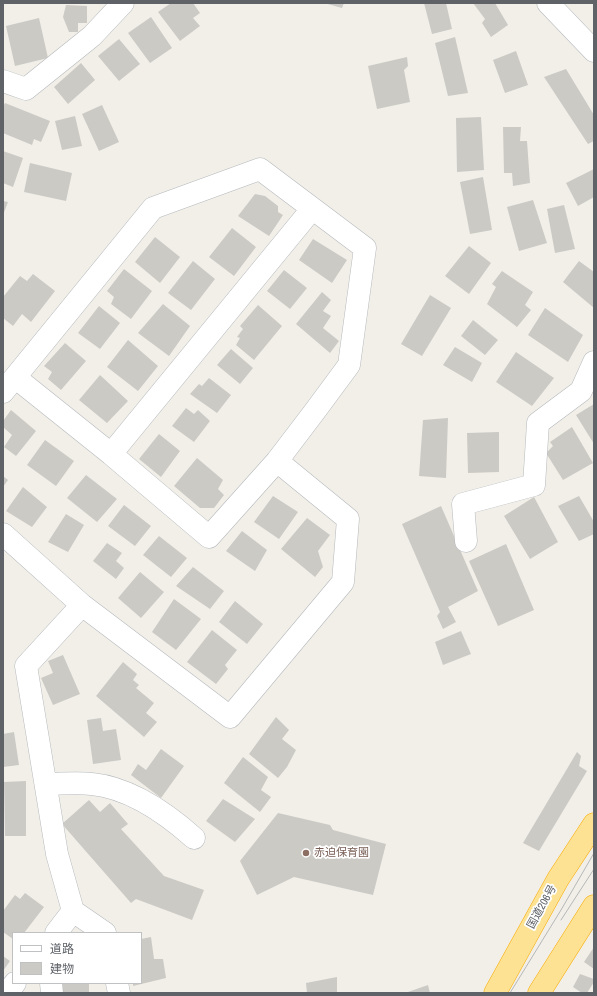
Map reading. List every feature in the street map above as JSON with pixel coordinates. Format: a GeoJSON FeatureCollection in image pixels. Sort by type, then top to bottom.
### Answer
{"type":"FeatureCollection","features":[{"type":"Feature","properties":{"kind":"highway","name":"国道206号"},"geometry":{"type":"LineString","coordinates":[[495,993],[558,879],[594,824]]}},
{"type":"Feature","properties":{"kind":"highway"},"geometry":{"type":"LineString","coordinates":[[539,993],[594,906]]}},
{"type":"Feature","properties":{"kind":"street"},"geometry":{"type":"LineString","coordinates":[[3,81],[26,89],[92,36],[123,3]]}},
{"type":"Feature","properties":{"kind":"street"},"geometry":{"type":"LineString","coordinates":[[552,4],[594,51]]}},
{"type":"Feature","properties":{"kind":"street"},"geometry":{"type":"LineString","coordinates":[[260,169],[365,248],[348,365],[277,461],[209,537],[111,454],[10,385],[153,208],[260,169]]}},
{"type":"Feature","properties":{"kind":"street"},"geometry":{"type":"LineString","coordinates":[[111,454],[312,209]]}},
{"type":"Feature","properties":{"kind":"street"},"geometry":{"type":"LineString","coordinates":[[466,541],[463,504],[534,485],[538,423],[581,391],[594,362]]}},
{"type":"Feature","properties":{"kind":"street"},"geometry":{"type":"LineString","coordinates":[[3,534],[82,606],[230,717],[343,582],[348,519],[277,461]]}},
{"type":"Feature","properties":{"kind":"street"},"geometry":{"type":"LineString","coordinates":[[82,606],[26,666],[57,854],[73,911],[104,932]]}},
{"type":"Feature","properties":{"kind":"street"},"geometry":{"type":"LineString","coordinates":[[46,784],[92,784],[120,789],[172,819],[194,838]]}},
{"type":"Feature","properties":{"kind":"street"},"geometry":{"type":"LineString","coordinates":[[57,932],[73,911]]}},
{"type":"Feature","properties":{"kind":"street"},"geometry":{"type":"LineString","coordinates":[[6,993],[14,984]]}},
{"type":"Feature","properties":{"kind":"building"},"geometry":{"type":"Polygon","coordinates":[[[171,3],[193,3],[200,13],[193,18],[200,26],[180,41],[158,12],[171,3]]]}},
{"type":"Feature","properties":{"kind":"building"},"geometry":{"type":"Polygon","coordinates":[[[324,3],[344,3],[342,8],[324,3]]]}},
{"type":"Feature","properties":{"kind":"building"},"geometry":{"type":"Polygon","coordinates":[[[424,3],[446,3],[452,29],[432,34],[424,3]]]}},
{"type":"Feature","properties":{"kind":"building"},"geometry":{"type":"Polygon","coordinates":[[[473,3],[495,3],[508,25],[491,37],[482,23],[485,19],[473,3]]]}},
{"type":"Feature","properties":{"kind":"building"},"geometry":{"type":"Polygon","coordinates":[[[66,5],[87,6],[87,23],[78,23],[78,32],[69,32],[63,17],[66,5]]]}},
{"type":"Feature","properties":{"kind":"building"},"geometry":{"type":"Polygon","coordinates":[[[151,17],[172,48],[150,63],[128,33],[151,17]]]}},
{"type":"Feature","properties":{"kind":"building"},"geometry":{"type":"Polygon","coordinates":[[[39,18],[48,58],[15,66],[6,26],[39,18]]]}},
{"type":"Feature","properties":{"kind":"building"},"geometry":{"type":"Polygon","coordinates":[[[455,37],[468,93],[448,96],[435,43],[455,37]]]}},
{"type":"Feature","properties":{"kind":"building"},"geometry":{"type":"Polygon","coordinates":[[[119,39],[140,64],[119,81],[98,56],[119,39]]]}},
{"type":"Feature","properties":{"kind":"building"},"geometry":{"type":"Polygon","coordinates":[[[516,51],[528,85],[505,93],[493,60],[516,51]]]}},
{"type":"Feature","properties":{"kind":"building"},"geometry":{"type":"Polygon","coordinates":[[[407,57],[408,66],[404,70],[410,102],[377,109],[368,66],[407,57]]]}},
{"type":"Feature","properties":{"kind":"building"},"geometry":{"type":"Polygon","coordinates":[[[81,63],[95,80],[68,104],[54,87],[81,63]]]}},
{"type":"Feature","properties":{"kind":"building"},"geometry":{"type":"Polygon","coordinates":[[[566,69],[594,115],[594,141],[588,144],[544,77],[566,69]]]}},
{"type":"Feature","properties":{"kind":"building"},"geometry":{"type":"Polygon","coordinates":[[[5,103],[50,121],[41,142],[34,139],[32,145],[3,133],[3,107],[5,103]]]}},
{"type":"Feature","properties":{"kind":"building"},"geometry":{"type":"Polygon","coordinates":[[[102,105],[119,142],[99,151],[82,114],[102,105]]]}},
{"type":"Feature","properties":{"kind":"building"},"geometry":{"type":"Polygon","coordinates":[[[75,116],[82,146],[62,150],[55,121],[75,116]]]}},
{"type":"Feature","properties":{"kind":"building"},"geometry":{"type":"Polygon","coordinates":[[[481,117],[484,170],[457,172],[456,118],[481,117]]]}},
{"type":"Feature","properties":{"kind":"building"},"geometry":{"type":"Polygon","coordinates":[[[503,127],[521,127],[520,141],[527,141],[530,183],[513,186],[512,173],[504,173],[503,127]]]}},
{"type":"Feature","properties":{"kind":"building"},"geometry":{"type":"Polygon","coordinates":[[[3,151],[23,158],[13,187],[3,183],[3,151]]]}},
{"type":"Feature","properties":{"kind":"building"},"geometry":{"type":"Polygon","coordinates":[[[30,163],[72,173],[66,201],[24,192],[30,163]]]}},
{"type":"Feature","properties":{"kind":"building"},"geometry":{"type":"Polygon","coordinates":[[[594,169],[594,197],[578,206],[566,183],[594,169]]]}},
{"type":"Feature","properties":{"kind":"building"},"geometry":{"type":"Polygon","coordinates":[[[483,177],[492,230],[470,234],[460,182],[483,177]]]}},
{"type":"Feature","properties":{"kind":"building"},"geometry":{"type":"Polygon","coordinates":[[[255,194],[265,196],[278,206],[278,212],[283,215],[269,236],[238,216],[255,194]]]}},
{"type":"Feature","properties":{"kind":"building"},"geometry":{"type":"Polygon","coordinates":[[[533,200],[547,243],[519,251],[507,207],[533,200]]]}},
{"type":"Feature","properties":{"kind":"building"},"geometry":{"type":"Polygon","coordinates":[[[3,201],[8,202],[3,215],[3,201]]]}},
{"type":"Feature","properties":{"kind":"building"},"geometry":{"type":"Polygon","coordinates":[[[564,205],[575,249],[555,253],[547,209],[564,205]]]}},
{"type":"Feature","properties":{"kind":"building"},"geometry":{"type":"Polygon","coordinates":[[[232,228],[256,247],[234,276],[209,257],[232,228]]]}},
{"type":"Feature","properties":{"kind":"building"},"geometry":{"type":"Polygon","coordinates":[[[155,237],[180,257],[160,283],[135,262],[155,237]]]}},
{"type":"Feature","properties":{"kind":"building"},"geometry":{"type":"Polygon","coordinates":[[[313,239],[347,260],[332,283],[299,260],[313,239]]]}},
{"type":"Feature","properties":{"kind":"building"},"geometry":{"type":"Polygon","coordinates":[[[469,246],[491,263],[469,294],[445,276],[469,246]]]}},
{"type":"Feature","properties":{"kind":"building"},"geometry":{"type":"Polygon","coordinates":[[[193,261],[215,279],[191,310],[168,293],[193,261]]]}},
{"type":"Feature","properties":{"kind":"building"},"geometry":{"type":"Polygon","coordinates":[[[579,261],[594,272],[594,308],[563,282],[579,261]]]}},
{"type":"Feature","properties":{"kind":"building"},"geometry":{"type":"Polygon","coordinates":[[[124,269],[152,291],[131,319],[111,304],[114,297],[107,291],[124,269]]]}},
{"type":"Feature","properties":{"kind":"building"},"geometry":{"type":"Polygon","coordinates":[[[284,270],[307,288],[290,309],[267,291],[284,270]]]}},
{"type":"Feature","properties":{"kind":"building"},"geometry":{"type":"Polygon","coordinates":[[[502,271],[533,292],[525,305],[531,310],[517,327],[487,304],[496,287],[492,284],[502,271]]]}},
{"type":"Feature","properties":{"kind":"building"},"geometry":{"type":"Polygon","coordinates":[[[33,274],[55,291],[31,322],[22,314],[13,326],[3,318],[3,297],[20,276],[27,281],[33,274]]]}},
{"type":"Feature","properties":{"kind":"building"},"geometry":{"type":"Polygon","coordinates":[[[322,292],[331,300],[323,311],[331,316],[323,328],[339,341],[330,353],[296,324],[322,292]]]}},
{"type":"Feature","properties":{"kind":"building"},"geometry":{"type":"Polygon","coordinates":[[[430,295],[451,308],[422,356],[401,344],[430,295]]]}},
{"type":"Feature","properties":{"kind":"building"},"geometry":{"type":"Polygon","coordinates":[[[163,304],[190,326],[169,356],[138,333],[163,304]]]}},
{"type":"Feature","properties":{"kind":"building"},"geometry":{"type":"Polygon","coordinates":[[[258,305],[282,326],[254,360],[236,345],[240,338],[237,337],[243,329],[240,326],[258,305]]]}},
{"type":"Feature","properties":{"kind":"building"},"geometry":{"type":"Polygon","coordinates":[[[99,306],[120,323],[100,349],[78,333],[99,306]]]}},
{"type":"Feature","properties":{"kind":"building"},"geometry":{"type":"Polygon","coordinates":[[[545,308],[583,335],[568,362],[528,335],[545,308]]]}},
{"type":"Feature","properties":{"kind":"building"},"geometry":{"type":"Polygon","coordinates":[[[473,320],[498,340],[485,355],[461,336],[473,320]]]}},
{"type":"Feature","properties":{"kind":"building"},"geometry":{"type":"Polygon","coordinates":[[[128,340],[158,366],[138,391],[107,367],[128,340]]]}},
{"type":"Feature","properties":{"kind":"building"},"geometry":{"type":"Polygon","coordinates":[[[65,343],[86,361],[61,390],[48,379],[52,372],[44,366],[65,343]]]}},
{"type":"Feature","properties":{"kind":"building"},"geometry":{"type":"Polygon","coordinates":[[[455,347],[482,363],[472,382],[443,365],[455,347]]]}},
{"type":"Feature","properties":{"kind":"building"},"geometry":{"type":"Polygon","coordinates":[[[231,349],[253,368],[240,384],[217,365],[231,349]]]}},
{"type":"Feature","properties":{"kind":"building"},"geometry":{"type":"Polygon","coordinates":[[[516,352],[554,378],[532,406],[496,382],[516,352]]]}},
{"type":"Feature","properties":{"kind":"building"},"geometry":{"type":"Polygon","coordinates":[[[100,375],[128,401],[107,423],[79,400],[100,375]]]}},
{"type":"Feature","properties":{"kind":"building"},"geometry":{"type":"Polygon","coordinates":[[[209,378],[231,395],[217,413],[190,394],[199,384],[202,386],[209,378]]]}},
{"type":"Feature","properties":{"kind":"building"},"geometry":{"type":"Polygon","coordinates":[[[594,404],[594,444],[576,415],[594,404]]]}},
{"type":"Feature","properties":{"kind":"building"},"geometry":{"type":"Polygon","coordinates":[[[186,408],[194,414],[198,410],[210,421],[194,442],[172,426],[186,408]]]}},
{"type":"Feature","properties":{"kind":"building"},"geometry":{"type":"Polygon","coordinates":[[[11,410],[36,431],[16,456],[4,447],[12,435],[3,427],[3,421],[11,410]]]}},
{"type":"Feature","properties":{"kind":"building"},"geometry":{"type":"Polygon","coordinates":[[[448,418],[446,478],[419,476],[423,420],[448,418]]]}},
{"type":"Feature","properties":{"kind":"building"},"geometry":{"type":"Polygon","coordinates":[[[572,427],[593,463],[563,480],[546,453],[553,446],[550,442],[572,427]]]}},
{"type":"Feature","properties":{"kind":"building"},"geometry":{"type":"Polygon","coordinates":[[[499,432],[499,472],[468,473],[467,433],[499,432]]]}},
{"type":"Feature","properties":{"kind":"building"},"geometry":{"type":"Polygon","coordinates":[[[159,434],[180,451],[161,477],[139,459],[159,434]]]}},
{"type":"Feature","properties":{"kind":"building"},"geometry":{"type":"Polygon","coordinates":[[[45,440],[74,461],[56,486],[27,465],[45,440]]]}},
{"type":"Feature","properties":{"kind":"building"},"geometry":{"type":"Polygon","coordinates":[[[197,458],[223,480],[218,489],[224,495],[214,508],[200,508],[174,486],[197,458]]]}},
{"type":"Feature","properties":{"kind":"building"},"geometry":{"type":"Polygon","coordinates":[[[86,475],[117,499],[97,522],[67,498],[86,475]]]}},
{"type":"Feature","properties":{"kind":"building"},"geometry":{"type":"Polygon","coordinates":[[[3,476],[8,480],[3,487],[3,476]]]}},
{"type":"Feature","properties":{"kind":"building"},"geometry":{"type":"Polygon","coordinates":[[[23,487],[47,507],[32,527],[6,511],[23,487]]]}},
{"type":"Feature","properties":{"kind":"building"},"geometry":{"type":"Polygon","coordinates":[[[273,496],[298,512],[279,539],[254,522],[273,496]]]}},
{"type":"Feature","properties":{"kind":"building"},"geometry":{"type":"Polygon","coordinates":[[[579,496],[594,522],[594,534],[579,541],[558,506],[579,496]]]}},
{"type":"Feature","properties":{"kind":"building"},"geometry":{"type":"Polygon","coordinates":[[[534,497],[558,542],[530,559],[504,516],[534,497]]]}},
{"type":"Feature","properties":{"kind":"building"},"geometry":{"type":"Polygon","coordinates":[[[124,505],[151,526],[135,546],[108,526],[124,505]]]}},
{"type":"Feature","properties":{"kind":"building"},"geometry":{"type":"Polygon","coordinates":[[[441,506],[478,591],[448,607],[456,622],[443,629],[437,616],[440,612],[402,524],[441,506]]]}},
{"type":"Feature","properties":{"kind":"building"},"geometry":{"type":"Polygon","coordinates":[[[66,514],[84,525],[68,552],[48,542],[66,514]]]}},
{"type":"Feature","properties":{"kind":"building"},"geometry":{"type":"Polygon","coordinates":[[[307,518],[330,535],[318,551],[323,567],[315,577],[281,549],[307,518]]]}},
{"type":"Feature","properties":{"kind":"building"},"geometry":{"type":"Polygon","coordinates":[[[242,531],[267,550],[255,571],[226,551],[242,531]]]}},
{"type":"Feature","properties":{"kind":"building"},"geometry":{"type":"Polygon","coordinates":[[[159,536],[187,558],[171,577],[143,555],[159,536]]]}},
{"type":"Feature","properties":{"kind":"building"},"geometry":{"type":"Polygon","coordinates":[[[107,543],[122,553],[116,561],[124,568],[116,579],[93,561],[107,543]]]}},
{"type":"Feature","properties":{"kind":"building"},"geometry":{"type":"Polygon","coordinates":[[[506,544],[534,610],[498,626],[469,561],[506,544]]]}},
{"type":"Feature","properties":{"kind":"building"},"geometry":{"type":"Polygon","coordinates":[[[193,567],[224,591],[210,609],[176,586],[193,567]]]}},
{"type":"Feature","properties":{"kind":"building"},"geometry":{"type":"Polygon","coordinates":[[[140,572],[164,592],[141,618],[118,598],[140,572]]]}},
{"type":"Feature","properties":{"kind":"building"},"geometry":{"type":"Polygon","coordinates":[[[174,599],[201,619],[176,650],[152,632],[174,599]]]}},
{"type":"Feature","properties":{"kind":"building"},"geometry":{"type":"Polygon","coordinates":[[[235,601],[263,624],[247,644],[219,622],[235,601]]]}},
{"type":"Feature","properties":{"kind":"building"},"geometry":{"type":"Polygon","coordinates":[[[212,630],[237,650],[225,665],[228,669],[216,684],[187,662],[212,630]]]}},
{"type":"Feature","properties":{"kind":"building"},"geometry":{"type":"Polygon","coordinates":[[[461,631],[471,654],[443,665],[435,642],[461,631]]]}},
{"type":"Feature","properties":{"kind":"building"},"geometry":{"type":"Polygon","coordinates":[[[63,655],[80,694],[53,705],[41,678],[53,673],[48,661],[63,655]]]}},
{"type":"Feature","properties":{"kind":"building"},"geometry":{"type":"Polygon","coordinates":[[[123,662],[137,674],[133,680],[139,685],[136,688],[154,703],[146,713],[157,722],[144,737],[96,696],[123,662]]]}},
{"type":"Feature","properties":{"kind":"building"},"geometry":{"type":"Polygon","coordinates":[[[276,717],[289,730],[282,739],[296,750],[287,767],[278,778],[249,754],[276,717]]]}},
{"type":"Feature","properties":{"kind":"building"},"geometry":{"type":"Polygon","coordinates":[[[101,718],[103,731],[116,729],[121,760],[93,764],[87,720],[101,718]]]}},
{"type":"Feature","properties":{"kind":"building"},"geometry":{"type":"Polygon","coordinates":[[[14,732],[19,765],[3,767],[3,734],[14,732]]]}},
{"type":"Feature","properties":{"kind":"building"},"geometry":{"type":"Polygon","coordinates":[[[161,749],[184,766],[161,798],[131,775],[138,764],[146,770],[161,749]]]}},
{"type":"Feature","properties":{"kind":"building"},"geometry":{"type":"Polygon","coordinates":[[[577,752],[581,756],[579,766],[587,771],[539,851],[523,843],[577,752]]]}},
{"type":"Feature","properties":{"kind":"building"},"geometry":{"type":"Polygon","coordinates":[[[243,757],[268,777],[261,790],[271,797],[260,812],[224,783],[243,757]]]}},
{"type":"Feature","properties":{"kind":"building"},"geometry":{"type":"Polygon","coordinates":[[[26,781],[26,836],[5,836],[4,782],[26,781]]]}},
{"type":"Feature","properties":{"kind":"building"},"geometry":{"type":"Polygon","coordinates":[[[223,799],[255,819],[235,842],[206,821],[223,799]]]}},
{"type":"Feature","properties":{"kind":"building"},"geometry":{"type":"Polygon","coordinates":[[[89,800],[100,812],[110,803],[128,824],[121,829],[164,876],[204,890],[192,920],[136,899],[131,903],[62,824],[89,800]]]}},
{"type":"Feature","properties":{"kind":"building"},"geometry":{"type":"Polygon","coordinates":[[[278,813],[330,825],[333,830],[386,844],[373,895],[294,877],[257,895],[240,861],[278,813]]]}},
{"type":"Feature","properties":{"kind":"building"},"geometry":{"type":"Polygon","coordinates":[[[25,893],[44,907],[25,932],[12,932],[12,938],[3,932],[3,911],[15,895],[20,899],[25,893]]]}},
{"type":"Feature","properties":{"kind":"building"},"geometry":{"type":"Polygon","coordinates":[[[151,937],[154,959],[163,959],[166,978],[142,984],[142,939],[151,937]]]}},
{"type":"Feature","properties":{"kind":"building"},"geometry":{"type":"Polygon","coordinates":[[[594,947],[594,969],[584,962],[594,947]]]}},
{"type":"Feature","properties":{"kind":"building"},"geometry":{"type":"Polygon","coordinates":[[[3,956],[10,961],[3,971],[3,956]]]}},
{"type":"Feature","properties":{"kind":"building"},"geometry":{"type":"Polygon","coordinates":[[[580,974],[594,979],[594,982],[587,993],[582,993],[573,987],[580,974]]]}},
{"type":"Feature","properties":{"kind":"building"},"geometry":{"type":"Polygon","coordinates":[[[337,977],[337,993],[307,993],[306,983],[337,977]]]}},
{"type":"Feature","properties":{"kind":"building"},"geometry":{"type":"Polygon","coordinates":[[[59,984],[89,984],[89,993],[59,992],[59,984]]]}},
{"type":"Feature","properties":{"kind":"building"},"geometry":{"type":"Polygon","coordinates":[[[428,985],[430,993],[405,993],[428,985]]]}},
{"type":"Feature","properties":{"kind":"tram line"},"geometry":{"type":"LineString","coordinates":[[510,993],[594,853]]}},
{"type":"Feature","properties":{"kind":"tram line"},"geometry":{"type":"LineString","coordinates":[[561,920],[594,869]]}},
{"type":"Feature","properties":{"kind":"place","name":"赤迫保育園"},"geometry":{"type":"Point","coordinates":[306,853]}}]}
